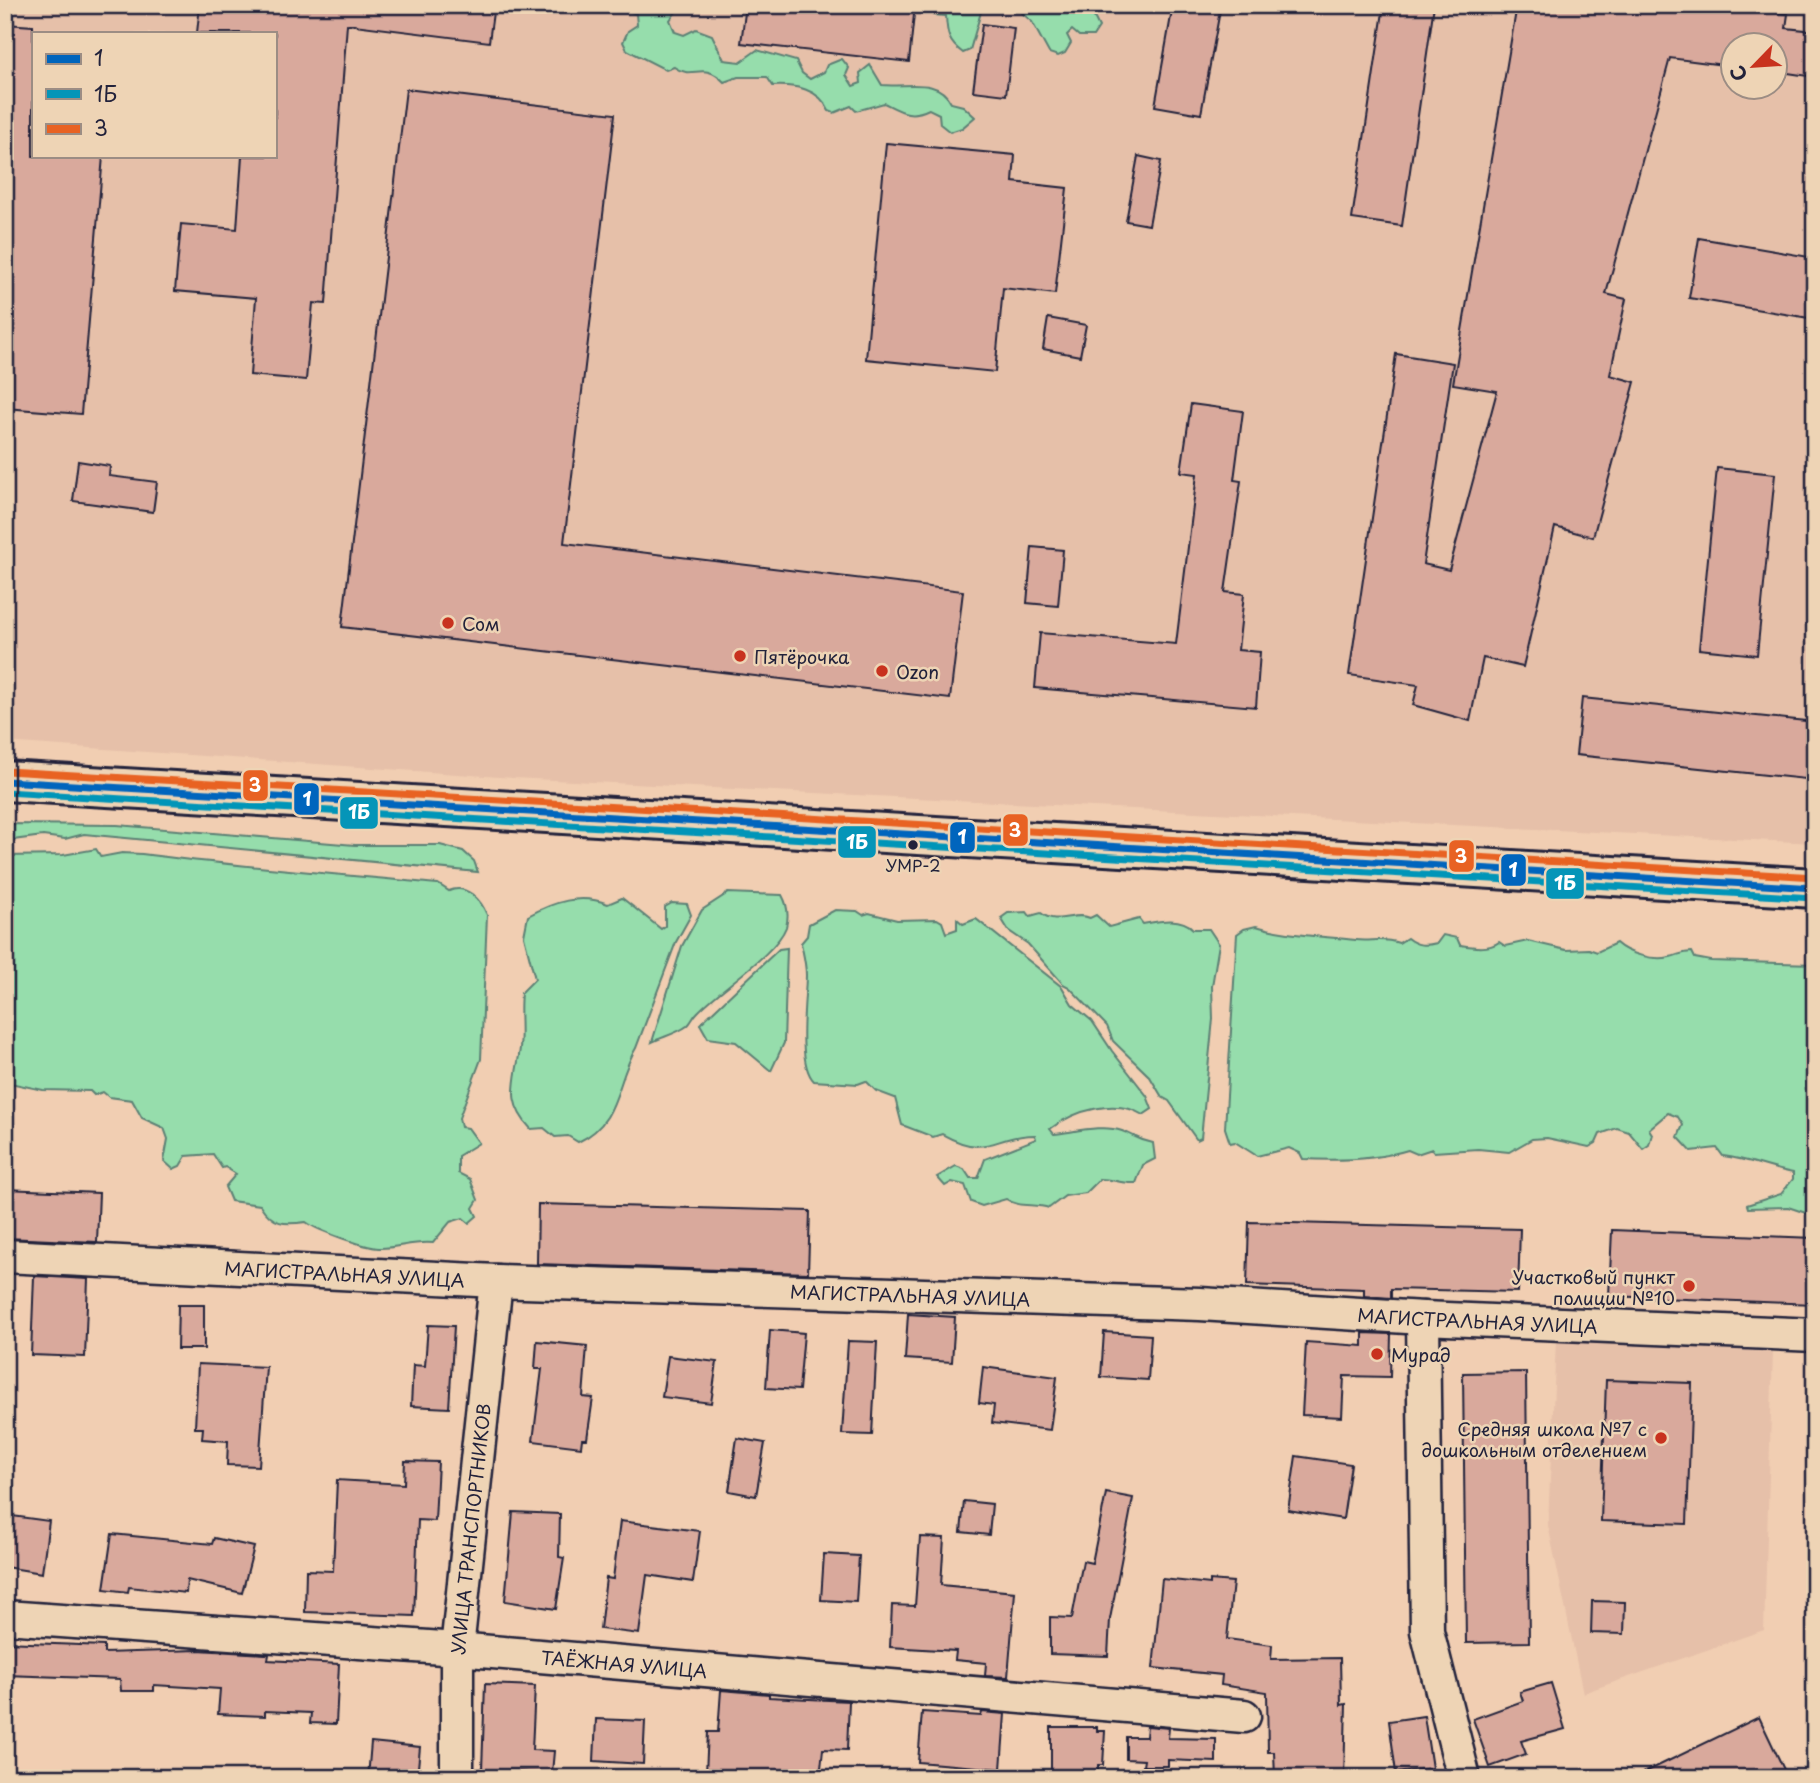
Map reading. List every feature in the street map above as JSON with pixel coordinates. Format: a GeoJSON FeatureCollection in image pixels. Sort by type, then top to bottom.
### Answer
{"type":"FeatureCollection","features":[{"type":"Feature","properties":{"kind":"main road"},"geometry":{"type":"LineString","coordinates":[[5,781],[1815,888]]}},
{"type":"Feature","properties":{"kind":"street","name":"МАГИСТРАЛЬНАЯ УЛИЦА"},"geometry":{"type":"LineString","coordinates":[[5,1256],[496,1281],[1200,1304],[1423,1318],[1815,1335]]}},
{"type":"Feature","properties":{"kind":"street","name":"УЛИЦА ТРАНСПОРТНИКОВ"},"geometry":{"type":"LineString","coordinates":[[457,1778],[457,1649],[496,1281]]}},
{"type":"Feature","properties":{"kind":"street"},"geometry":{"type":"LineString","coordinates":[[1423,1318],[1427,1631],[1464,1778]]}},
{"type":"Feature","properties":{"kind":"street","name":"ТАЁЖНАЯ УЛИЦА"},"geometry":{"type":"LineString","coordinates":[[5,1618],[457,1649],[1244,1716]]}},
{"type":"Feature","properties":{"kind":"shaded area"},"geometry":{"type":"Polygon","coordinates":[[[5,5],[1815,5],[1815,843],[513,778],[5,742],[5,5]]]}},
{"type":"Feature","properties":{"kind":"shaded area","name":"Средняя школа №7 с дошкольным отделением"},"geometry":{"type":"Polygon","coordinates":[[[1556,1340],[1773,1352],[1764,1630],[1583,1693],[1548,1525],[1556,1340]]]}},
{"type":"Feature","properties":{"kind":"green space"},"geometry":{"type":"Polygon","coordinates":[[[625,5],[681,5],[670,20],[675,32],[684,35],[696,29],[712,35],[724,60],[740,62],[757,50],[796,61],[802,73],[810,79],[824,72],[827,65],[842,59],[849,68],[846,75],[853,86],[861,83],[860,73],[870,65],[882,85],[930,86],[938,89],[951,103],[963,106],[975,117],[962,128],[950,132],[940,124],[939,114],[929,109],[911,113],[884,103],[856,111],[851,106],[834,113],[813,93],[798,87],[773,86],[767,77],[738,77],[724,82],[710,72],[687,72],[674,67],[666,70],[627,50],[623,42],[628,31],[637,25],[636,14],[626,10],[625,5]]]}},
{"type":"Feature","properties":{"kind":"green space"},"geometry":{"type":"Polygon","coordinates":[[[926,5],[983,5],[970,50],[963,53],[954,45],[948,33],[946,16],[933,15],[926,5]]]}},
{"type":"Feature","properties":{"kind":"green space"},"geometry":{"type":"Polygon","coordinates":[[[1013,5],[1088,5],[1099,27],[1093,36],[1079,36],[1072,30],[1067,35],[1071,43],[1065,53],[1058,56],[1049,53],[1032,22],[1013,5]]]}},
{"type":"Feature","properties":{"kind":"green space"},"geometry":{"type":"Polygon","coordinates":[[[5,824],[117,825],[355,845],[440,845],[463,851],[474,861],[478,872],[84,834],[65,839],[43,836],[5,841],[5,824]]]}},
{"type":"Feature","properties":{"kind":"green space"},"geometry":{"type":"Polygon","coordinates":[[[96,849],[101,857],[122,853],[142,854],[438,884],[449,891],[461,889],[472,894],[487,915],[481,1059],[459,1118],[461,1127],[468,1128],[479,1143],[458,1156],[458,1173],[470,1179],[478,1200],[473,1208],[477,1216],[469,1223],[463,1218],[450,1222],[433,1243],[385,1248],[352,1242],[306,1222],[280,1222],[270,1217],[260,1205],[231,1201],[225,1187],[236,1174],[225,1167],[222,1168],[213,1154],[186,1156],[180,1166],[173,1169],[164,1161],[168,1139],[164,1128],[142,1118],[132,1100],[109,1097],[103,1092],[94,1095],[90,1091],[43,1090],[5,1082],[5,856],[63,855],[96,849]]]}},
{"type":"Feature","properties":{"kind":"green space"},"geometry":{"type":"Polygon","coordinates":[[[728,893],[782,895],[787,910],[786,927],[771,949],[706,1004],[687,1026],[652,1042],[682,946],[702,910],[728,893]]]}},
{"type":"Feature","properties":{"kind":"green space"},"geometry":{"type":"Polygon","coordinates":[[[622,898],[661,929],[665,926],[665,907],[672,903],[687,904],[691,915],[676,942],[615,1100],[602,1124],[578,1142],[568,1136],[555,1137],[544,1128],[531,1129],[517,1109],[514,1091],[521,1041],[521,993],[535,979],[524,936],[528,916],[547,907],[577,899],[608,904],[622,898]]]}},
{"type":"Feature","properties":{"kind":"green space"},"geometry":{"type":"Polygon","coordinates":[[[835,910],[857,911],[863,915],[869,913],[897,920],[937,919],[942,922],[946,933],[957,929],[957,919],[963,924],[976,919],[1062,987],[1072,1004],[1092,1021],[1147,1096],[1152,1109],[1143,1115],[1121,1107],[1096,1108],[1071,1116],[1050,1129],[1054,1134],[1097,1128],[1114,1129],[1153,1143],[1155,1159],[1143,1165],[1136,1183],[1100,1179],[1086,1193],[1065,1196],[1049,1208],[1016,1204],[1006,1199],[982,1206],[971,1202],[965,1185],[952,1182],[945,1186],[937,1177],[956,1166],[964,1169],[970,1178],[978,1178],[985,1159],[1036,1139],[1035,1135],[981,1146],[958,1142],[942,1134],[933,1137],[902,1125],[895,1098],[876,1091],[866,1081],[858,1084],[814,1081],[805,1060],[806,975],[801,943],[807,936],[809,924],[835,910]]]}},
{"type":"Feature","properties":{"kind":"green space"},"geometry":{"type":"Polygon","coordinates":[[[1027,912],[1030,916],[1041,913],[1053,918],[1090,918],[1096,915],[1109,927],[1139,919],[1143,924],[1176,921],[1193,929],[1209,929],[1219,944],[1212,986],[1213,1019],[1201,1138],[1197,1140],[1169,1101],[1162,1097],[1150,1077],[1113,1041],[1107,1026],[1063,984],[1028,944],[1009,931],[1001,918],[1008,913],[1027,912]]]}},
{"type":"Feature","properties":{"kind":"green space"},"geometry":{"type":"Polygon","coordinates":[[[1256,926],[1293,934],[1399,943],[1407,938],[1414,943],[1425,945],[1437,943],[1443,935],[1457,938],[1460,945],[1475,947],[1499,942],[1505,946],[1528,941],[1566,950],[1589,949],[1597,952],[1616,943],[1634,953],[1656,958],[1692,952],[1695,958],[1711,961],[1815,964],[1815,1216],[1788,1207],[1748,1208],[1747,1205],[1781,1194],[1793,1179],[1793,1173],[1723,1156],[1717,1148],[1691,1151],[1678,1137],[1683,1125],[1678,1117],[1668,1113],[1649,1129],[1652,1134],[1649,1145],[1643,1149],[1629,1132],[1617,1128],[1600,1134],[1596,1143],[1589,1147],[1547,1138],[1532,1139],[1509,1152],[1478,1149],[1434,1152],[1432,1149],[1417,1154],[1408,1150],[1370,1158],[1343,1160],[1303,1159],[1300,1153],[1289,1148],[1257,1156],[1235,1142],[1230,1143],[1225,1128],[1237,934],[1256,926]]]}},
{"type":"Feature","properties":{"kind":"green space"},"geometry":{"type":"Polygon","coordinates":[[[787,948],[784,1043],[771,1071],[736,1042],[708,1038],[700,1024],[779,949],[787,948]]]}},
{"type":"Feature","properties":{"kind":"building"},"geometry":{"type":"Polygon","coordinates":[[[200,5],[494,5],[489,42],[347,24],[326,304],[313,303],[306,380],[250,375],[256,298],[175,291],[181,224],[237,229],[242,158],[276,158],[276,32],[197,32],[200,5]]]}},
{"type":"Feature","properties":{"kind":"building"},"geometry":{"type":"Polygon","coordinates":[[[746,5],[915,5],[909,62],[741,43],[746,5]]]}},
{"type":"Feature","properties":{"kind":"building"},"geometry":{"type":"Polygon","coordinates":[[[1173,5],[1221,5],[1201,114],[1155,106],[1173,5]]]}},
{"type":"Feature","properties":{"kind":"building"},"geometry":{"type":"Polygon","coordinates":[[[1384,5],[1434,5],[1402,226],[1352,219],[1384,5]]]}},
{"type":"Feature","properties":{"kind":"building"},"geometry":{"type":"Polygon","coordinates":[[[1517,5],[1722,5],[1788,14],[1786,28],[1815,31],[1815,77],[1788,73],[1788,32],[1718,32],[1718,64],[1670,58],[1606,294],[1626,299],[1610,375],[1635,382],[1593,537],[1555,527],[1523,667],[1483,658],[1470,721],[1413,705],[1418,685],[1349,675],[1396,354],[1453,363],[1423,564],[1449,570],[1497,391],[1453,384],[1517,5]]]}},
{"type":"Feature","properties":{"kind":"building"},"geometry":{"type":"Polygon","coordinates":[[[5,24],[33,26],[32,158],[103,158],[81,414],[5,408],[5,24]]]}},
{"type":"Feature","properties":{"kind":"building"},"geometry":{"type":"Polygon","coordinates":[[[982,24],[1014,28],[1006,95],[973,91],[982,24]]]}},
{"type":"Feature","properties":{"kind":"building"},"geometry":{"type":"Polygon","coordinates":[[[406,89],[615,114],[564,543],[963,591],[950,699],[342,627],[406,89]]]}},
{"type":"Feature","properties":{"kind":"building"},"geometry":{"type":"Polygon","coordinates":[[[886,143],[1015,155],[1013,182],[1067,188],[1055,294],[1003,288],[995,372],[866,359],[886,143]]]}},
{"type":"Feature","properties":{"kind":"building"},"geometry":{"type":"Polygon","coordinates":[[[1138,156],[1161,161],[1149,225],[1126,221],[1138,156]]]}},
{"type":"Feature","properties":{"kind":"building"},"geometry":{"type":"Polygon","coordinates":[[[1699,238],[1815,258],[1815,319],[1689,298],[1699,238]]]}},
{"type":"Feature","properties":{"kind":"building"},"geometry":{"type":"Polygon","coordinates":[[[1048,318],[1086,325],[1080,356],[1043,349],[1048,318]]]}},
{"type":"Feature","properties":{"kind":"building"},"geometry":{"type":"Polygon","coordinates":[[[1191,404],[1243,411],[1234,480],[1241,481],[1225,592],[1244,594],[1238,650],[1260,652],[1256,707],[1035,688],[1040,633],[1176,644],[1197,474],[1181,472],[1191,404]]]}},
{"type":"Feature","properties":{"kind":"building"},"geometry":{"type":"Polygon","coordinates":[[[78,461],[110,466],[109,476],[157,482],[153,512],[73,501],[78,461]]]}},
{"type":"Feature","properties":{"kind":"building"},"geometry":{"type":"Polygon","coordinates":[[[1717,468],[1775,474],[1757,655],[1699,649],[1717,468]]]}},
{"type":"Feature","properties":{"kind":"building"},"geometry":{"type":"Polygon","coordinates":[[[1032,547],[1063,550],[1058,606],[1027,603],[1032,547]]]}},
{"type":"Feature","properties":{"kind":"building"},"geometry":{"type":"Polygon","coordinates":[[[1582,698],[1815,722],[1815,780],[1576,755],[1582,698]]]}},
{"type":"Feature","properties":{"kind":"building"},"geometry":{"type":"Polygon","coordinates":[[[5,1189],[99,1193],[97,1242],[5,1238],[5,1189]]]}},
{"type":"Feature","properties":{"kind":"building"},"geometry":{"type":"Polygon","coordinates":[[[538,1204],[810,1211],[808,1273],[537,1264],[538,1204]]]}},
{"type":"Feature","properties":{"kind":"building"},"geometry":{"type":"Polygon","coordinates":[[[1249,1222],[1520,1229],[1518,1292],[1391,1289],[1391,1298],[1364,1296],[1364,1289],[1247,1285],[1249,1222]]]}},
{"type":"Feature","properties":{"kind":"building"},"geometry":{"type":"Polygon","coordinates":[[[1612,1230],[1815,1238],[1815,1304],[1609,1296],[1612,1230]]]}},
{"type":"Feature","properties":{"kind":"building"},"geometry":{"type":"Polygon","coordinates":[[[34,1276],[88,1279],[85,1357],[31,1355],[34,1276]]]}},
{"type":"Feature","properties":{"kind":"building"},"geometry":{"type":"Polygon","coordinates":[[[178,1305],[204,1305],[204,1349],[177,1349],[178,1305]]]}},
{"type":"Feature","properties":{"kind":"building"},"geometry":{"type":"Polygon","coordinates":[[[908,1314],[955,1317],[952,1362],[905,1359],[908,1314]]]}},
{"type":"Feature","properties":{"kind":"building"},"geometry":{"type":"Polygon","coordinates":[[[428,1325],[454,1326],[449,1408],[411,1406],[413,1365],[425,1366],[428,1325]]]}},
{"type":"Feature","properties":{"kind":"building"},"geometry":{"type":"Polygon","coordinates":[[[770,1330],[804,1333],[799,1390],[766,1388],[770,1330]]]}},
{"type":"Feature","properties":{"kind":"building"},"geometry":{"type":"Polygon","coordinates":[[[1104,1332],[1151,1335],[1148,1380],[1101,1377],[1104,1332]]]}},
{"type":"Feature","properties":{"kind":"building"},"geometry":{"type":"Polygon","coordinates":[[[1363,1333],[1391,1334],[1390,1377],[1344,1376],[1342,1417],[1302,1415],[1306,1342],[1363,1346],[1363,1333]]]}},
{"type":"Feature","properties":{"kind":"building"},"geometry":{"type":"Polygon","coordinates":[[[537,1341],[587,1346],[583,1397],[593,1398],[587,1439],[582,1439],[581,1447],[533,1441],[542,1369],[535,1369],[537,1341]]]}},
{"type":"Feature","properties":{"kind":"building"},"geometry":{"type":"Polygon","coordinates":[[[848,1341],[877,1342],[872,1435],[842,1434],[848,1341]]]}},
{"type":"Feature","properties":{"kind":"building"},"geometry":{"type":"Polygon","coordinates":[[[668,1356],[717,1362],[711,1403],[662,1397],[668,1356]]]}},
{"type":"Feature","properties":{"kind":"building"},"geometry":{"type":"Polygon","coordinates":[[[198,1364],[266,1367],[259,1466],[227,1465],[228,1441],[202,1439],[203,1428],[195,1428],[198,1364]]]}},
{"type":"Feature","properties":{"kind":"building"},"geometry":{"type":"Polygon","coordinates":[[[983,1367],[1057,1377],[1050,1430],[992,1423],[994,1405],[979,1403],[983,1367]]]}},
{"type":"Feature","properties":{"kind":"building"},"geometry":{"type":"Polygon","coordinates":[[[1526,1372],[1529,1642],[1466,1643],[1463,1373],[1526,1372]]]}},
{"type":"Feature","properties":{"kind":"building"},"geometry":{"type":"Polygon","coordinates":[[[1606,1380],[1692,1383],[1687,1524],[1601,1521],[1606,1380]]]}},
{"type":"Feature","properties":{"kind":"building"},"geometry":{"type":"Polygon","coordinates":[[[737,1438],[765,1443],[756,1496],[729,1491],[737,1438]]]}},
{"type":"Feature","properties":{"kind":"building"},"geometry":{"type":"Polygon","coordinates":[[[1296,1456],[1351,1464],[1343,1519],[1288,1510],[1296,1456]]]}},
{"type":"Feature","properties":{"kind":"building"},"geometry":{"type":"Polygon","coordinates":[[[405,1461],[438,1462],[435,1521],[418,1520],[414,1616],[305,1612],[306,1570],[333,1571],[337,1480],[404,1484],[405,1461]]]}},
{"type":"Feature","properties":{"kind":"building"},"geometry":{"type":"Polygon","coordinates":[[[1106,1493],[1133,1498],[1110,1619],[1108,1656],[1050,1654],[1050,1617],[1072,1618],[1083,1561],[1092,1563],[1106,1493]]]}},
{"type":"Feature","properties":{"kind":"building"},"geometry":{"type":"Polygon","coordinates":[[[964,1501],[992,1504],[989,1535],[961,1532],[964,1501]]]}},
{"type":"Feature","properties":{"kind":"building"},"geometry":{"type":"Polygon","coordinates":[[[513,1512],[560,1514],[559,1557],[564,1558],[556,1609],[505,1601],[513,1512]]]}},
{"type":"Feature","properties":{"kind":"building"},"geometry":{"type":"Polygon","coordinates":[[[5,1515],[49,1521],[42,1573],[5,1567],[5,1515]]]}},
{"type":"Feature","properties":{"kind":"building"},"geometry":{"type":"Polygon","coordinates":[[[620,1521],[700,1531],[693,1582],[647,1575],[639,1634],[600,1629],[606,1578],[613,1579],[620,1521]]]}},
{"type":"Feature","properties":{"kind":"building"},"geometry":{"type":"Polygon","coordinates":[[[112,1534],[212,1544],[214,1538],[254,1547],[242,1593],[187,1580],[186,1593],[129,1587],[128,1592],[104,1589],[112,1534]]]}},
{"type":"Feature","properties":{"kind":"building"},"geometry":{"type":"Polygon","coordinates":[[[920,1537],[944,1538],[941,1585],[1015,1592],[1008,1677],[985,1676],[986,1663],[955,1660],[956,1651],[890,1647],[892,1605],[915,1606],[920,1537]]]}},
{"type":"Feature","properties":{"kind":"building"},"geometry":{"type":"Polygon","coordinates":[[[824,1554],[859,1556],[856,1602],[821,1600],[824,1554]]]}},
{"type":"Feature","properties":{"kind":"building"},"geometry":{"type":"Polygon","coordinates":[[[1162,1579],[1210,1584],[1210,1580],[1233,1582],[1227,1639],[1272,1645],[1271,1659],[1340,1658],[1341,1705],[1346,1704],[1344,1778],[1275,1778],[1274,1752],[1268,1752],[1267,1692],[1221,1685],[1222,1675],[1153,1668],[1162,1579]]]}},
{"type":"Feature","properties":{"kind":"building"},"geometry":{"type":"Polygon","coordinates":[[[1592,1601],[1625,1602],[1624,1634],[1591,1633],[1592,1601]]]}},
{"type":"Feature","properties":{"kind":"building"},"geometry":{"type":"Polygon","coordinates":[[[5,1642],[104,1646],[104,1653],[198,1650],[269,1654],[268,1660],[339,1664],[336,1724],[310,1723],[311,1713],[265,1711],[265,1716],[218,1714],[220,1689],[154,1685],[154,1691],[121,1691],[120,1679],[5,1675],[5,1642]]]}},
{"type":"Feature","properties":{"kind":"building"},"geometry":{"type":"Polygon","coordinates":[[[1551,1683],[1565,1729],[1521,1741],[1526,1754],[1490,1767],[1473,1719],[1523,1701],[1520,1692],[1551,1683]]]}},
{"type":"Feature","properties":{"kind":"building"},"geometry":{"type":"Polygon","coordinates":[[[485,1684],[535,1686],[532,1750],[554,1751],[552,1773],[482,1770],[485,1684]]]}},
{"type":"Feature","properties":{"kind":"building"},"geometry":{"type":"Polygon","coordinates":[[[721,1690],[769,1694],[769,1697],[849,1701],[847,1750],[823,1749],[820,1778],[706,1773],[708,1732],[718,1732],[721,1690]]]}},
{"type":"Feature","properties":{"kind":"building"},"geometry":{"type":"Polygon","coordinates":[[[922,1712],[981,1716],[982,1712],[1005,1714],[1001,1769],[918,1762],[922,1712]]]}},
{"type":"Feature","properties":{"kind":"building"},"geometry":{"type":"Polygon","coordinates":[[[1424,1716],[1432,1768],[1396,1773],[1389,1721],[1424,1716]]]}},
{"type":"Feature","properties":{"kind":"building"},"geometry":{"type":"Polygon","coordinates":[[[1759,1717],[1788,1778],[1633,1778],[1759,1717]]]}},
{"type":"Feature","properties":{"kind":"building"},"geometry":{"type":"Polygon","coordinates":[[[596,1719],[645,1721],[643,1764],[594,1761],[596,1719]]]}},
{"type":"Feature","properties":{"kind":"building"},"geometry":{"type":"Polygon","coordinates":[[[1147,1726],[1169,1728],[1168,1738],[1216,1739],[1216,1762],[1168,1760],[1168,1766],[1143,1766],[1144,1760],[1126,1759],[1126,1737],[1146,1737],[1147,1726]]]}},
{"type":"Feature","properties":{"kind":"building"},"geometry":{"type":"Polygon","coordinates":[[[1051,1727],[1097,1727],[1097,1731],[1105,1731],[1103,1765],[1098,1765],[1098,1778],[1051,1778],[1051,1727]]]}},
{"type":"Feature","properties":{"kind":"building"},"geometry":{"type":"Polygon","coordinates":[[[371,1742],[420,1747],[417,1778],[368,1778],[371,1742]]]}},
{"type":"Feature","properties":{"kind":"transit line","name":"3"},"geometry":{"type":"LineString","coordinates":[[6,771],[1815,877]]}},
{"type":"Feature","properties":{"kind":"transit line","name":"1"},"geometry":{"type":"LineString","coordinates":[[5,781],[1815,888]]}},
{"type":"Feature","properties":{"kind":"transit line","name":"1Б"},"geometry":{"type":"LineString","coordinates":[[5,792],[1814,898]]}},
{"type":"Feature","properties":{"kind":"place","name":"Сом"},"geometry":{"type":"Point","coordinates":[448,623]}},
{"type":"Feature","properties":{"kind":"place","name":"Пятёрочка"},"geometry":{"type":"Point","coordinates":[740,656]}},
{"type":"Feature","properties":{"kind":"place","name":"Ozon"},"geometry":{"type":"Point","coordinates":[882,671]}},
{"type":"Feature","properties":{"kind":"place","name":"УМР-2"},"geometry":{"type":"Point","coordinates":[913,845]}},
{"type":"Feature","properties":{"kind":"place","name":"Участковый пункт полиции №10"},"geometry":{"type":"Point","coordinates":[1689,1286]}},
{"type":"Feature","properties":{"kind":"place","name":"Мурад"},"geometry":{"type":"Point","coordinates":[1377,1354]}},
{"type":"Feature","properties":{"kind":"place","name":"Средняя школа №7 с дошкольным отделением"},"geometry":{"type":"Point","coordinates":[1661,1438]}}]}
